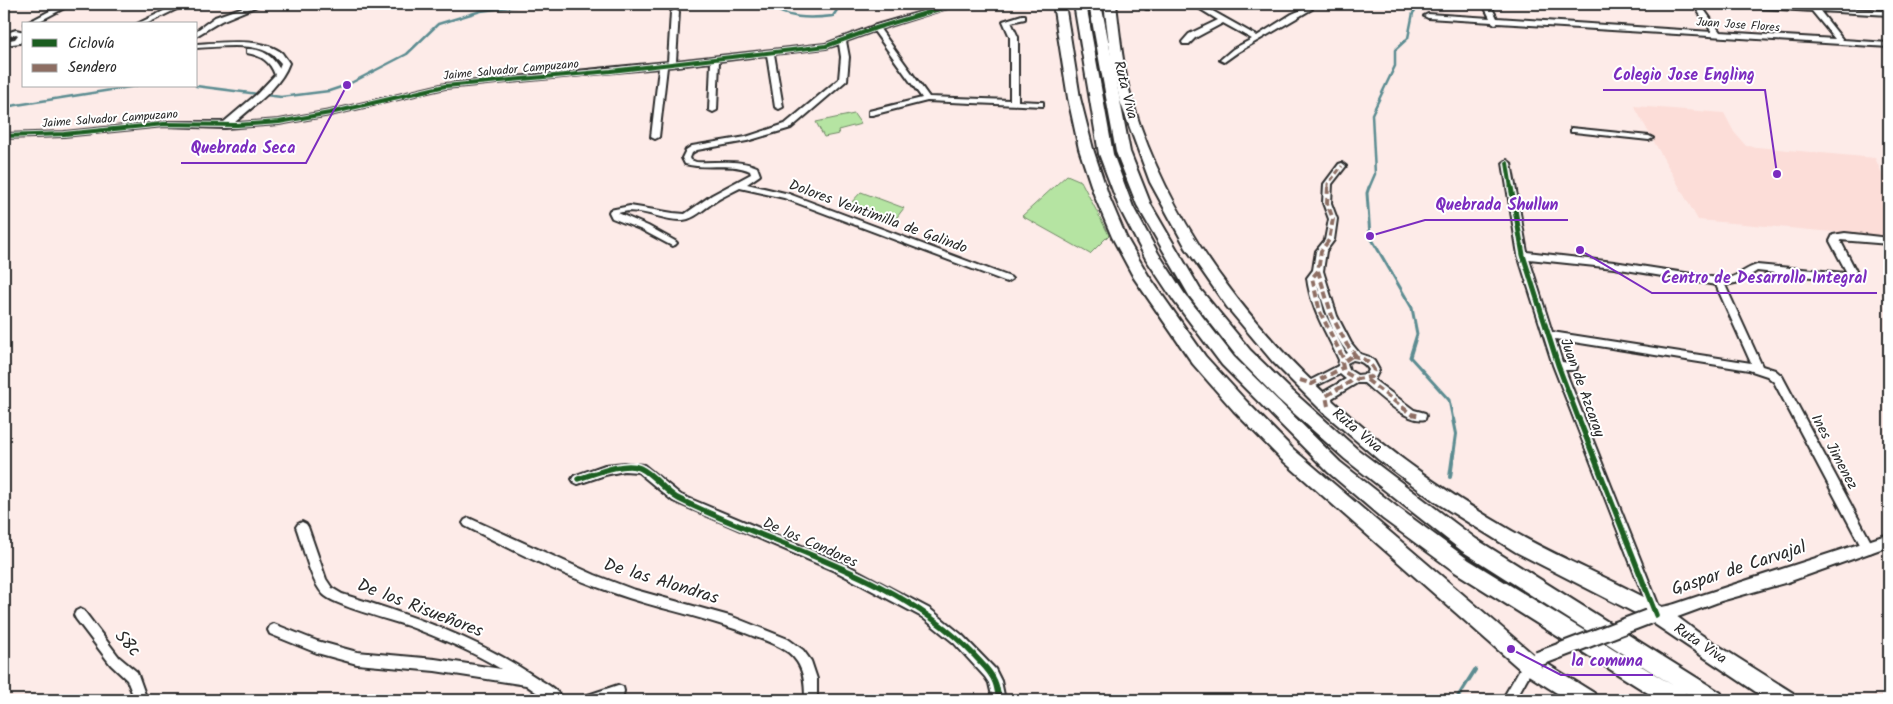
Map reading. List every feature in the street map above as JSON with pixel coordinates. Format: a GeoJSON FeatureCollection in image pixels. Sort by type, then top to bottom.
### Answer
{"type":"FeatureCollection","features":[{"type":"Feature","properties":{"kind":"main road"},"geometry":{"type":"LineString","coordinates":[[1059,4],[1074,98],[1086,150],[1102,197],[1119,237],[1142,278],[1199,360],[1240,406],[1287,454],[1534,661],[1587,700]]}},
{"type":"Feature","properties":{"kind":"main road","name":"Ruta Viva"},"geometry":{"type":"LineString","coordinates":[[1080,4],[1106,154],[1126,207],[1152,255],[1179,297],[1228,361],[1334,466],[1390,513],[1462,566],[1677,700]]}},
{"type":"Feature","properties":{"kind":"main road","name":"Ruta Viva"},"geometry":{"type":"LineString","coordinates":[[1095,4],[1123,152],[1144,205],[1169,251],[1196,293],[1244,354],[1284,394],[1350,454],[1469,545],[1714,700]]}},
{"type":"Feature","properties":{"kind":"main road","name":"Ruta Viva"},"geometry":{"type":"LineString","coordinates":[[1110,4],[1117,58],[1129,112],[1148,162],[1167,203],[1212,277],[1278,360],[1328,406],[1409,474],[1503,535],[1652,616],[1786,700]]}},
{"type":"Feature","properties":{"kind":"street"},"geometry":{"type":"LineString","coordinates":[[32,22],[68,4]]}},
{"type":"Feature","properties":{"kind":"street"},"geometry":{"type":"LineString","coordinates":[[144,22],[183,4]]}},
{"type":"Feature","properties":{"kind":"street"},"geometry":{"type":"LineString","coordinates":[[198,33],[218,19],[258,4]]}},
{"type":"Feature","properties":{"kind":"street"},"geometry":{"type":"LineString","coordinates":[[926,4],[933,12]]}},
{"type":"Feature","properties":{"kind":"street","name":"Jaime Salvador Campuzano"},"geometry":{"type":"LineString","coordinates":[[4,136],[64,134],[164,124],[225,126],[251,124],[322,114],[445,86],[664,65],[826,46],[876,28],[956,4]]}},
{"type":"Feature","properties":{"kind":"street"},"geometry":{"type":"LineString","coordinates":[[1148,8],[1156,4]]}},
{"type":"Feature","properties":{"kind":"street"},"geometry":{"type":"LineString","coordinates":[[1195,4],[1257,39]]}},
{"type":"Feature","properties":{"kind":"street"},"geometry":{"type":"LineString","coordinates":[[1488,4],[1495,22]]}},
{"type":"Feature","properties":{"kind":"street"},"geometry":{"type":"LineString","coordinates":[[1697,4],[1718,34]]}},
{"type":"Feature","properties":{"kind":"street"},"geometry":{"type":"LineString","coordinates":[[1729,4],[1812,6],[1889,13]]}},
{"type":"Feature","properties":{"kind":"street"},"geometry":{"type":"LineString","coordinates":[[1812,6],[1841,42]]}},
{"type":"Feature","properties":{"kind":"street"},"geometry":{"type":"LineString","coordinates":[[1224,60],[1230,52],[1257,39],[1296,14],[1308,9]]}},
{"type":"Feature","properties":{"kind":"street"},"geometry":{"type":"LineString","coordinates":[[672,64],[675,12]]}},
{"type":"Feature","properties":{"kind":"street","name":"Juan Jose Flores"},"geometry":{"type":"LineString","coordinates":[[1428,16],[1495,22],[1889,45]]}},
{"type":"Feature","properties":{"kind":"street"},"geometry":{"type":"LineString","coordinates":[[1014,102],[1014,37],[1006,21],[1022,17]]}},
{"type":"Feature","properties":{"kind":"street"},"geometry":{"type":"LineString","coordinates":[[1186,42],[1192,36],[1224,20]]}},
{"type":"Feature","properties":{"kind":"street"},"geometry":{"type":"LineString","coordinates":[[876,28],[927,99]]}},
{"type":"Feature","properties":{"kind":"street"},"geometry":{"type":"LineString","coordinates":[[4,36],[21,37]]}},
{"type":"Feature","properties":{"kind":"street"},"geometry":{"type":"LineString","coordinates":[[4,43],[21,37]]}},
{"type":"Feature","properties":{"kind":"street"},"geometry":{"type":"LineString","coordinates":[[672,243],[645,228],[615,216],[613,212],[632,208],[682,217],[691,216],[725,190],[756,175],[754,169],[749,166],[736,164],[697,166],[688,162],[686,158],[689,152],[701,146],[747,139],[788,126],[843,80],[845,57],[842,40]]}},
{"type":"Feature","properties":{"kind":"street"},"geometry":{"type":"LineString","coordinates":[[198,46],[256,45],[277,52],[285,63],[284,68],[276,78],[225,126]]}},
{"type":"Feature","properties":{"kind":"street"},"geometry":{"type":"LineString","coordinates":[[198,51],[258,52],[267,56],[276,68],[276,78]]}},
{"type":"Feature","properties":{"kind":"street"},"geometry":{"type":"LineString","coordinates":[[770,53],[779,107]]}},
{"type":"Feature","properties":{"kind":"street"},"geometry":{"type":"LineString","coordinates":[[713,110],[716,59]]}},
{"type":"Feature","properties":{"kind":"street"},"geometry":{"type":"LineString","coordinates":[[655,137],[664,65]]}},
{"type":"Feature","properties":{"kind":"street"},"geometry":{"type":"LineString","coordinates":[[872,113],[927,99],[1040,104]]}},
{"type":"Feature","properties":{"kind":"street"},"geometry":{"type":"LineString","coordinates":[[245,107],[251,124]]}},
{"type":"Feature","properties":{"kind":"street"},"geometry":{"type":"LineString","coordinates":[[1574,130],[1649,138]]}},
{"type":"Feature","properties":{"kind":"street","name":"Juan de Azcaray"},"geometry":{"type":"LineString","coordinates":[[1507,163],[1509,205],[1558,365],[1652,616]]}},
{"type":"Feature","properties":{"kind":"street"},"geometry":{"type":"LineString","coordinates":[[1342,166],[1328,184],[1326,203],[1333,219],[1329,240],[1320,251],[1318,271],[1332,316],[1346,344],[1357,357],[1368,361],[1374,370],[1371,378],[1367,380]]}},
{"type":"Feature","properties":{"kind":"street","name":"Dolores Veintimilla de Galindo"},"geometry":{"type":"LineString","coordinates":[[739,184],[786,196],[1007,279]]}},
{"type":"Feature","properties":{"kind":"street"},"geometry":{"type":"LineString","coordinates":[[1523,255],[1614,265],[1719,282],[1741,278],[1749,270],[1757,268],[1838,277],[1848,276],[1851,271],[1834,241],[1836,237],[1845,236],[1889,240]]}},
{"type":"Feature","properties":{"kind":"street"},"geometry":{"type":"LineString","coordinates":[[1318,271],[1312,278],[1313,295],[1319,314],[1339,347],[1343,364],[1349,376],[1355,379],[1367,380],[1411,414],[1421,416]]}},
{"type":"Feature","properties":{"kind":"street"},"geometry":{"type":"LineString","coordinates":[[1719,282],[1758,368]]}},
{"type":"Feature","properties":{"kind":"street"},"geometry":{"type":"LineString","coordinates":[[1550,334],[1758,368]]}},
{"type":"Feature","properties":{"kind":"street"},"geometry":{"type":"LineString","coordinates":[[1300,380],[1312,384],[1357,357]]}},
{"type":"Feature","properties":{"kind":"street"},"geometry":{"type":"LineString","coordinates":[[1558,365],[1572,367]]}},
{"type":"Feature","properties":{"kind":"street","name":"Ines Jimenez"},"geometry":{"type":"LineString","coordinates":[[1758,368],[1771,373],[1778,379],[1868,548]]}},
{"type":"Feature","properties":{"kind":"street"},"geometry":{"type":"LineString","coordinates":[[1328,406],[1326,396],[1355,379]]}},
{"type":"Feature","properties":{"kind":"street","name":"De los Condores"},"geometry":{"type":"LineString","coordinates":[[578,479],[605,470],[624,467],[640,468],[677,498],[843,569],[926,613],[958,639],[990,673],[995,681],[999,700]]}},
{"type":"Feature","properties":{"kind":"street","name":"De las Alondras"},"geometry":{"type":"LineString","coordinates":[[469,523],[590,580],[632,594],[740,624],[782,642],[801,656],[808,668],[812,682],[811,700]]}},
{"type":"Feature","properties":{"kind":"street","name":"De los Risueñores"},"geometry":{"type":"LineString","coordinates":[[302,527],[321,582],[328,592],[339,598],[452,636],[492,656],[557,700]]}},
{"type":"Feature","properties":{"kind":"street","name":"Gaspar de Carvajal"},"geometry":{"type":"LineString","coordinates":[[1534,661],[1652,616],[1672,612],[1889,540]]}},
{"type":"Feature","properties":{"kind":"street","name":"S8c"},"geometry":{"type":"LineString","coordinates":[[80,615],[115,661],[132,676],[141,700]]}},
{"type":"Feature","properties":{"kind":"street"},"geometry":{"type":"LineString","coordinates":[[274,630],[317,647],[357,658],[435,665],[528,680]]}},
{"type":"Feature","properties":{"kind":"street"},"geometry":{"type":"LineString","coordinates":[[1508,700],[1534,661]]}},
{"type":"Feature","properties":{"kind":"street"},"geometry":{"type":"LineString","coordinates":[[590,700],[618,691]]}},
{"type":"Feature","properties":{"kind":"shaded area"},"geometry":{"type":"Polygon","coordinates":[[[1634,106],[1724,113],[1734,132],[1746,146],[1875,158],[1889,189],[1889,237],[1698,220],[1634,106]]]}},
{"type":"Feature","properties":{"kind":"green space"},"geometry":{"type":"Polygon","coordinates":[[[854,114],[861,124],[838,130],[839,134],[824,137],[816,122],[854,114]]]}},
{"type":"Feature","properties":{"kind":"green space"},"geometry":{"type":"Polygon","coordinates":[[[1067,175],[1081,181],[1109,235],[1090,254],[1022,216],[1067,175]]]}},
{"type":"Feature","properties":{"kind":"green space"},"geometry":{"type":"Polygon","coordinates":[[[861,192],[904,208],[894,221],[849,205],[861,192]]]}},
{"type":"Feature","properties":{"kind":"waterway"},"geometry":{"type":"LineString","coordinates":[[198,86],[281,97],[329,91],[347,85],[407,54],[438,24],[481,11],[531,4]]}},
{"type":"Feature","properties":{"kind":"waterway"},"geometry":{"type":"LineString","coordinates":[[766,4],[782,13],[798,17],[815,18],[833,16],[841,4]]}},
{"type":"Feature","properties":{"kind":"waterway"},"geometry":{"type":"LineString","coordinates":[[1369,188],[1375,174],[1372,114],[1395,66],[1395,50],[1408,38],[1413,13],[1420,4]]}},
{"type":"Feature","properties":{"kind":"waterway"},"geometry":{"type":"LineString","coordinates":[[4,107],[123,88]]}},
{"type":"Feature","properties":{"kind":"waterway"},"geometry":{"type":"LineString","coordinates":[[1369,187],[1367,193],[1370,236],[1412,308],[1417,334],[1410,357],[1449,400],[1453,420]]}},
{"type":"Feature","properties":{"kind":"waterway"},"geometry":{"type":"LineString","coordinates":[[1450,477],[1456,434],[1453,419]]}},
{"type":"Feature","properties":{"kind":"waterway"},"geometry":{"type":"LineString","coordinates":[[1456,700],[1475,670]]}},
{"type":"Feature","properties":{"kind":"marked path"},"geometry":{"type":"LineString","coordinates":[[1342,166],[1328,184],[1327,203],[1333,219],[1329,240],[1321,251],[1318,271],[1332,316],[1347,345],[1357,357]]}},
{"type":"Feature","properties":{"kind":"marked path"},"geometry":{"type":"LineString","coordinates":[[1318,271],[1312,278],[1316,302],[1344,360]]}},
{"type":"Feature","properties":{"kind":"marked path"},"geometry":{"type":"LineString","coordinates":[[1352,356],[1368,361],[1374,370],[1371,377],[1357,379],[1344,372],[1342,363],[1352,356]]}},
{"type":"Feature","properties":{"kind":"marked path"},"geometry":{"type":"LineString","coordinates":[[1300,380],[1312,384],[1342,368]]}},
{"type":"Feature","properties":{"kind":"marked path"},"geometry":{"type":"LineString","coordinates":[[1328,406],[1326,396],[1355,379]]}},
{"type":"Feature","properties":{"kind":"marked path"},"geometry":{"type":"LineString","coordinates":[[1367,380],[1411,414],[1421,416]]}},
{"type":"Feature","properties":{"kind":"cycle path"},"geometry":{"type":"LineString","coordinates":[[4,136],[64,134],[164,124],[237,125],[279,122],[330,113],[445,86],[611,71],[826,46],[876,28],[956,4]]}},
{"type":"Feature","properties":{"kind":"cycle path"},"geometry":{"type":"LineString","coordinates":[[1507,163],[1523,255],[1558,365],[1656,615]]}},
{"type":"Feature","properties":{"kind":"cycle path"},"geometry":{"type":"LineString","coordinates":[[578,479],[605,470],[624,467],[640,468],[677,498],[843,569],[926,613],[958,639],[990,673],[995,681],[999,700]]}},
{"type":"Feature","properties":{"kind":"place","name":"Quebrada Seca"},"geometry":{"type":"Point","coordinates":[347,85]}},
{"type":"Feature","properties":{"kind":"place","name":"Colegio Jose Engling"},"geometry":{"type":"Point","coordinates":[1777,174]}},
{"type":"Feature","properties":{"kind":"place","name":"Quebrada Shullun"},"geometry":{"type":"Point","coordinates":[1370,236]}},
{"type":"Feature","properties":{"kind":"place","name":"Centro de Desarrollo Integral"},"geometry":{"type":"Point","coordinates":[1580,250]}},
{"type":"Feature","properties":{"kind":"place","name":"la comuna"},"geometry":{"type":"Point","coordinates":[1511,649]}}]}
